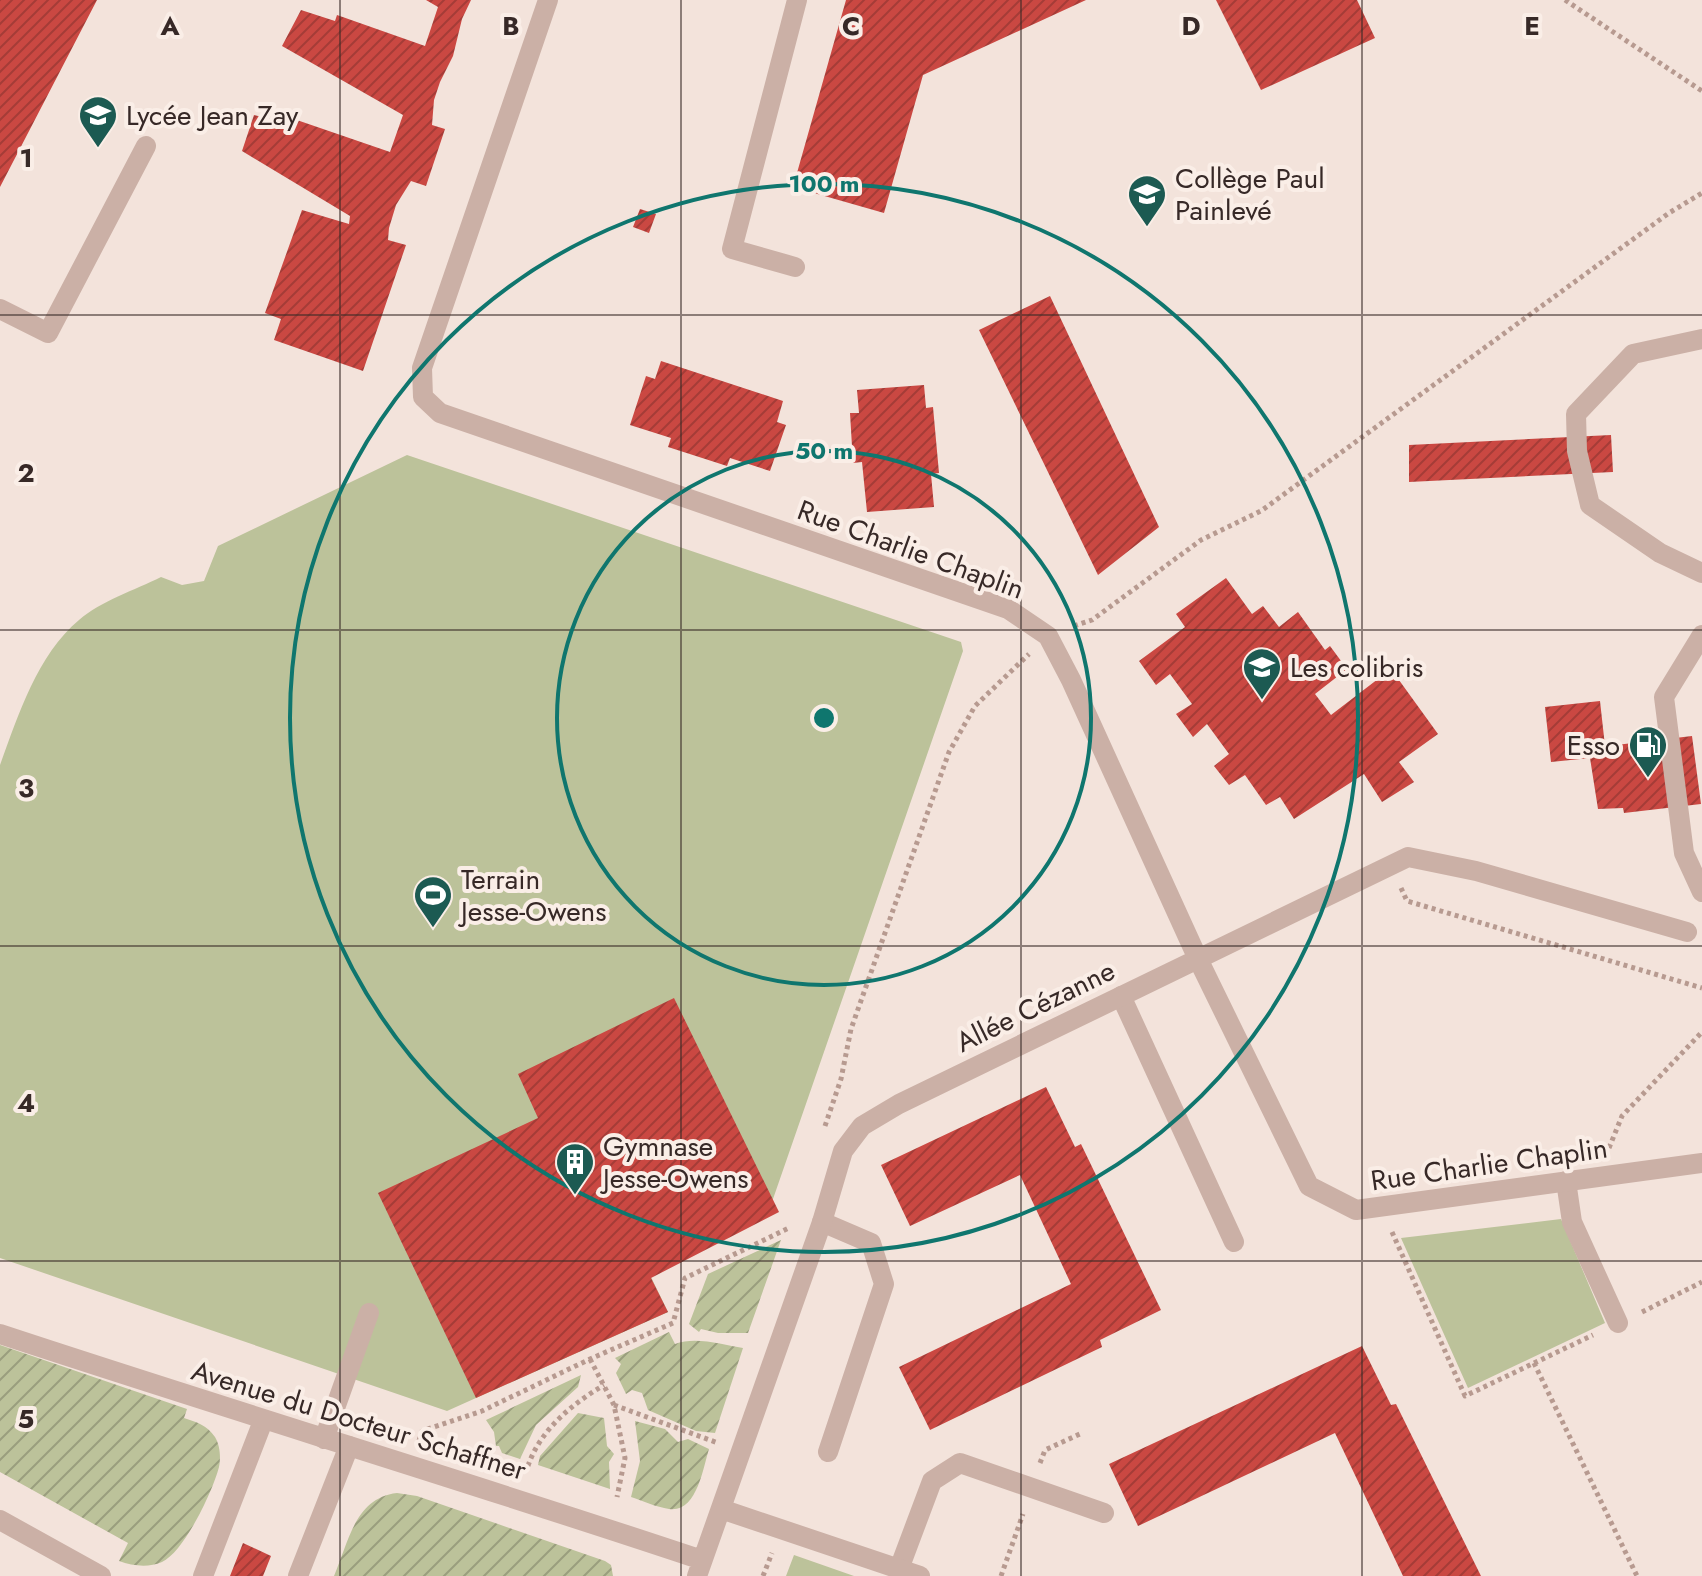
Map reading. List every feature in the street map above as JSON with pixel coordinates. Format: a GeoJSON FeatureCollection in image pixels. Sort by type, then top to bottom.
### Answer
{"type":"FeatureCollection","features":[{"type":"Feature","properties":{"kind":"street","name":"Rue Charlie Chaplin"},"geometry":{"type":"LineString","coordinates":[[548,0],[422,368],[423,397],[440,413],[1008,609],[1048,636],[1198,959],[1309,1186],[1356,1210],[1702,1163]]}},
{"type":"Feature","properties":{"kind":"street"},"geometry":{"type":"LineString","coordinates":[[795,267],[732,249],[797,0]]}},
{"type":"Feature","properties":{"kind":"street"},"geometry":{"type":"LineString","coordinates":[[0,309],[48,333],[146,146]]}},
{"type":"Feature","properties":{"kind":"street"},"geometry":{"type":"LineString","coordinates":[[1702,339],[1633,354],[1576,414],[1577,451],[1590,505],[1660,553],[1702,573]]}},
{"type":"Feature","properties":{"kind":"street"},"geometry":{"type":"LineString","coordinates":[[1702,635],[1664,697],[1684,853],[1702,892]]}},
{"type":"Feature","properties":{"kind":"street","name":"Allée Cézanne"},"geometry":{"type":"LineString","coordinates":[[699,1568],[822,1222],[843,1151],[862,1126],[899,1104],[1408,857],[1476,871],[1687,932]]}},
{"type":"Feature","properties":{"kind":"street"},"geometry":{"type":"LineString","coordinates":[[1121,996],[1234,1242]]}},
{"type":"Feature","properties":{"kind":"street"},"geometry":{"type":"LineString","coordinates":[[1566,1181],[1572,1222],[1618,1323]]}},
{"type":"Feature","properties":{"kind":"street"},"geometry":{"type":"LineString","coordinates":[[822,1222],[871,1243],[884,1284],[828,1452]]}},
{"type":"Feature","properties":{"kind":"street"},"geometry":{"type":"LineString","coordinates":[[324,1439],[369,1313]]}},
{"type":"Feature","properties":{"kind":"street","name":"Avenue du Docteur Schaffner"},"geometry":{"type":"LineString","coordinates":[[0,1334],[263,1421],[411,1464],[699,1568]]}},
{"type":"Feature","properties":{"kind":"street"},"geometry":{"type":"LineString","coordinates":[[203,1576],[263,1421]]}},
{"type":"Feature","properties":{"kind":"street"},"geometry":{"type":"LineString","coordinates":[[298,1576],[349,1446]]}},
{"type":"Feature","properties":{"kind":"street"},"geometry":{"type":"LineString","coordinates":[[899,1569],[932,1481],[960,1463],[1104,1513]]}},
{"type":"Feature","properties":{"kind":"street"},"geometry":{"type":"LineString","coordinates":[[721,1509],[920,1576]]}},
{"type":"Feature","properties":{"kind":"street"},"geometry":{"type":"LineString","coordinates":[[0,1520],[101,1576]]}},
{"type":"Feature","properties":{"kind":"path"},"geometry":{"type":"LineString","coordinates":[[1565,0],[1702,91]]}},
{"type":"Feature","properties":{"kind":"path"},"geometry":{"type":"LineString","coordinates":[[821,1138],[841,1079],[851,1029],[949,752],[975,706],[1048,636],[1092,620],[1201,540],[1261,511],[1669,213],[1702,193]]}},
{"type":"Feature","properties":{"kind":"path"},"geometry":{"type":"LineString","coordinates":[[1392,865],[1407,901],[1702,988]]}},
{"type":"Feature","properties":{"kind":"path"},"geometry":{"type":"LineString","coordinates":[[1597,1177],[1622,1116],[1702,1032]]}},
{"type":"Feature","properties":{"kind":"path"},"geometry":{"type":"LineString","coordinates":[[1380,1206],[1465,1396],[1702,1282]]}},
{"type":"Feature","properties":{"kind":"path"},"geometry":{"type":"LineString","coordinates":[[411,1464],[422,1431],[482,1411],[673,1323],[685,1278],[791,1228],[786,1242]]}},
{"type":"Feature","properties":{"kind":"path"},"geometry":{"type":"LineString","coordinates":[[590,1359],[614,1405],[625,1458],[617,1497]]}},
{"type":"Feature","properties":{"kind":"path"},"geometry":{"type":"LineString","coordinates":[[1534,1363],[1637,1576]]}},
{"type":"Feature","properties":{"kind":"path"},"geometry":{"type":"LineString","coordinates":[[528,1466],[533,1449],[572,1404],[604,1385]]}},
{"type":"Feature","properties":{"kind":"path"},"geometry":{"type":"LineString","coordinates":[[614,1405],[719,1443]]}},
{"type":"Feature","properties":{"kind":"path"},"geometry":{"type":"LineString","coordinates":[[714,1458],[724,1429]]}},
{"type":"Feature","properties":{"kind":"green space","name":"Terrain Jesse-Owens"},"geometry":{"type":"Polygon","coordinates":[[[407,455],[961,642],[963,651],[773,1199],[651,1277],[668,1312],[447,1411],[0,1258],[0,765],[30,687],[64,634],[97,607],[161,577],[182,585],[204,581],[218,546],[407,455]]]}},
{"type":"Feature","properties":{"kind":"green space"},"geometry":{"type":"Polygon","coordinates":[[[1561,1219],[1605,1323],[1468,1388],[1401,1238],[1561,1219]]]}},
{"type":"Feature","properties":{"kind":"green space"},"geometry":{"type":"Polygon","coordinates":[[[781,1240],[748,1333],[718,1333],[701,1329],[699,1332],[689,1324],[708,1274],[781,1240]]]}},
{"type":"Feature","properties":{"kind":"green space"},"geometry":{"type":"Polygon","coordinates":[[[669,1332],[675,1344],[700,1341],[743,1348],[715,1433],[696,1431],[648,1410],[642,1393],[632,1390],[626,1394],[616,1373],[621,1364],[615,1358],[669,1332]]]}},
{"type":"Feature","properties":{"kind":"green space"},"geometry":{"type":"Polygon","coordinates":[[[0,1345],[187,1409],[184,1418],[201,1424],[212,1433],[220,1452],[216,1478],[188,1534],[171,1556],[146,1566],[119,1561],[128,1543],[0,1472],[0,1345]]]}},
{"type":"Feature","properties":{"kind":"green space"},"geometry":{"type":"Polygon","coordinates":[[[581,1375],[578,1387],[536,1425],[520,1459],[502,1453],[486,1420],[581,1375]]]}},
{"type":"Feature","properties":{"kind":"green space"},"geometry":{"type":"Polygon","coordinates":[[[578,1413],[604,1418],[607,1446],[614,1454],[609,1462],[610,1489],[538,1465],[540,1456],[578,1413]]]}},
{"type":"Feature","properties":{"kind":"green space"},"geometry":{"type":"Polygon","coordinates":[[[635,1421],[665,1429],[678,1442],[688,1439],[709,1449],[697,1488],[686,1504],[679,1508],[664,1508],[631,1497],[640,1461],[635,1421]]]}},
{"type":"Feature","properties":{"kind":"green space"},"geometry":{"type":"Polygon","coordinates":[[[397,1493],[417,1496],[605,1561],[611,1565],[613,1576],[334,1576],[349,1536],[363,1512],[372,1503],[397,1493]]]}},
{"type":"Feature","properties":{"kind":"green space"},"geometry":{"type":"Polygon","coordinates":[[[794,1555],[854,1576],[786,1576],[794,1555]]]}},
{"type":"Feature","properties":{"kind":"building"},"geometry":{"type":"Polygon","coordinates":[[[0,0],[97,0],[0,187],[0,0]]]}},
{"type":"Feature","properties":{"kind":"building"},"geometry":{"type":"Polygon","coordinates":[[[426,0],[471,0],[462,19],[453,56],[434,100],[432,125],[445,129],[426,186],[411,181],[396,205],[389,228],[388,240],[406,245],[363,371],[274,340],[281,319],[265,313],[302,210],[349,224],[350,216],[242,151],[254,115],[290,124],[291,118],[390,152],[403,115],[282,46],[301,10],[335,21],[337,15],[425,46],[438,7],[426,0]]]}},
{"type":"Feature","properties":{"kind":"building"},"geometry":{"type":"Polygon","coordinates":[[[846,0],[1086,0],[923,75],[884,213],[793,187],[846,0]]]}},
{"type":"Feature","properties":{"kind":"building"},"geometry":{"type":"Polygon","coordinates":[[[1216,0],[1357,0],[1375,38],[1261,90],[1216,0]]]}},
{"type":"Feature","properties":{"kind":"building"},"geometry":{"type":"Polygon","coordinates":[[[640,209],[656,214],[649,233],[633,227],[640,209]]]}},
{"type":"Feature","properties":{"kind":"building"},"geometry":{"type":"Polygon","coordinates":[[[1050,296],[1159,527],[1098,575],[979,330],[1050,296]]]}},
{"type":"Feature","properties":{"kind":"building"},"geometry":{"type":"Polygon","coordinates":[[[661,361],[783,401],[777,422],[786,425],[770,471],[730,458],[727,466],[668,447],[671,438],[630,425],[646,376],[655,379],[661,361]]]}},
{"type":"Feature","properties":{"kind":"building"},"geometry":{"type":"Polygon","coordinates":[[[924,385],[926,408],[933,407],[939,473],[931,474],[934,507],[867,512],[862,462],[853,463],[850,413],[859,413],[857,390],[924,385]]]}},
{"type":"Feature","properties":{"kind":"building"},"geometry":{"type":"Polygon","coordinates":[[[1611,435],[1613,472],[1409,482],[1409,445],[1611,435]]]}},
{"type":"Feature","properties":{"kind":"building","name":"Les colibris"},"geometry":{"type":"Polygon","coordinates":[[[1226,578],[1252,614],[1263,606],[1279,627],[1298,612],[1325,650],[1330,646],[1347,669],[1315,694],[1331,715],[1391,669],[1438,734],[1399,762],[1414,782],[1382,802],[1364,774],[1294,819],[1280,797],[1266,805],[1245,775],[1229,785],[1214,766],[1229,754],[1207,724],[1193,737],[1176,714],[1192,704],[1170,674],[1156,685],[1139,661],[1185,627],[1176,614],[1226,578]]]}},
{"type":"Feature","properties":{"kind":"building"},"geometry":{"type":"Polygon","coordinates":[[[1600,701],[1606,755],[1616,754],[1616,745],[1692,736],[1701,804],[1624,813],[1623,808],[1598,809],[1590,758],[1551,762],[1545,707],[1600,701]]]}},
{"type":"Feature","properties":{"kind":"building","name":"Gymnase Jesse-Owens"},"geometry":{"type":"Polygon","coordinates":[[[674,998],[779,1212],[651,1278],[668,1312],[476,1398],[378,1193],[538,1118],[518,1074],[674,998]]]}},
{"type":"Feature","properties":{"kind":"building"},"geometry":{"type":"Polygon","coordinates":[[[1046,1087],[1075,1147],[1081,1144],[1161,1310],[1100,1340],[1102,1347],[930,1430],[899,1367],[1071,1284],[1020,1175],[910,1226],[881,1165],[1046,1087]]]}},
{"type":"Feature","properties":{"kind":"building"},"geometry":{"type":"Polygon","coordinates":[[[1362,1346],[1391,1405],[1396,1404],[1481,1576],[1403,1576],[1335,1433],[1138,1526],[1109,1464],[1362,1346]]]}},
{"type":"Feature","properties":{"kind":"building"},"geometry":{"type":"Polygon","coordinates":[[[243,1543],[271,1556],[263,1576],[230,1576],[243,1543]]]}},
{"type":"Feature","properties":{"kind":"place","name":"Lycée Jean Zay"},"geometry":{"type":"Point","coordinates":[98,149]}},
{"type":"Feature","properties":{"kind":"place","name":"Collège Paul Painlevé"},"geometry":{"type":"Point","coordinates":[1147,228]}},
{"type":"Feature","properties":{"kind":"place","name":"Les colibris"},"geometry":{"type":"Point","coordinates":[1262,701]}},
{"type":"Feature","properties":{"kind":"place","name":"Esso"},"geometry":{"type":"Point","coordinates":[1648,779]}},
{"type":"Feature","properties":{"kind":"place","name":"Terrain Jesse-Owens"},"geometry":{"type":"Point","coordinates":[433,929]}},
{"type":"Feature","properties":{"kind":"place","name":"Gymnase Jesse-Owens"},"geometry":{"type":"Point","coordinates":[575,1196]}}]}
